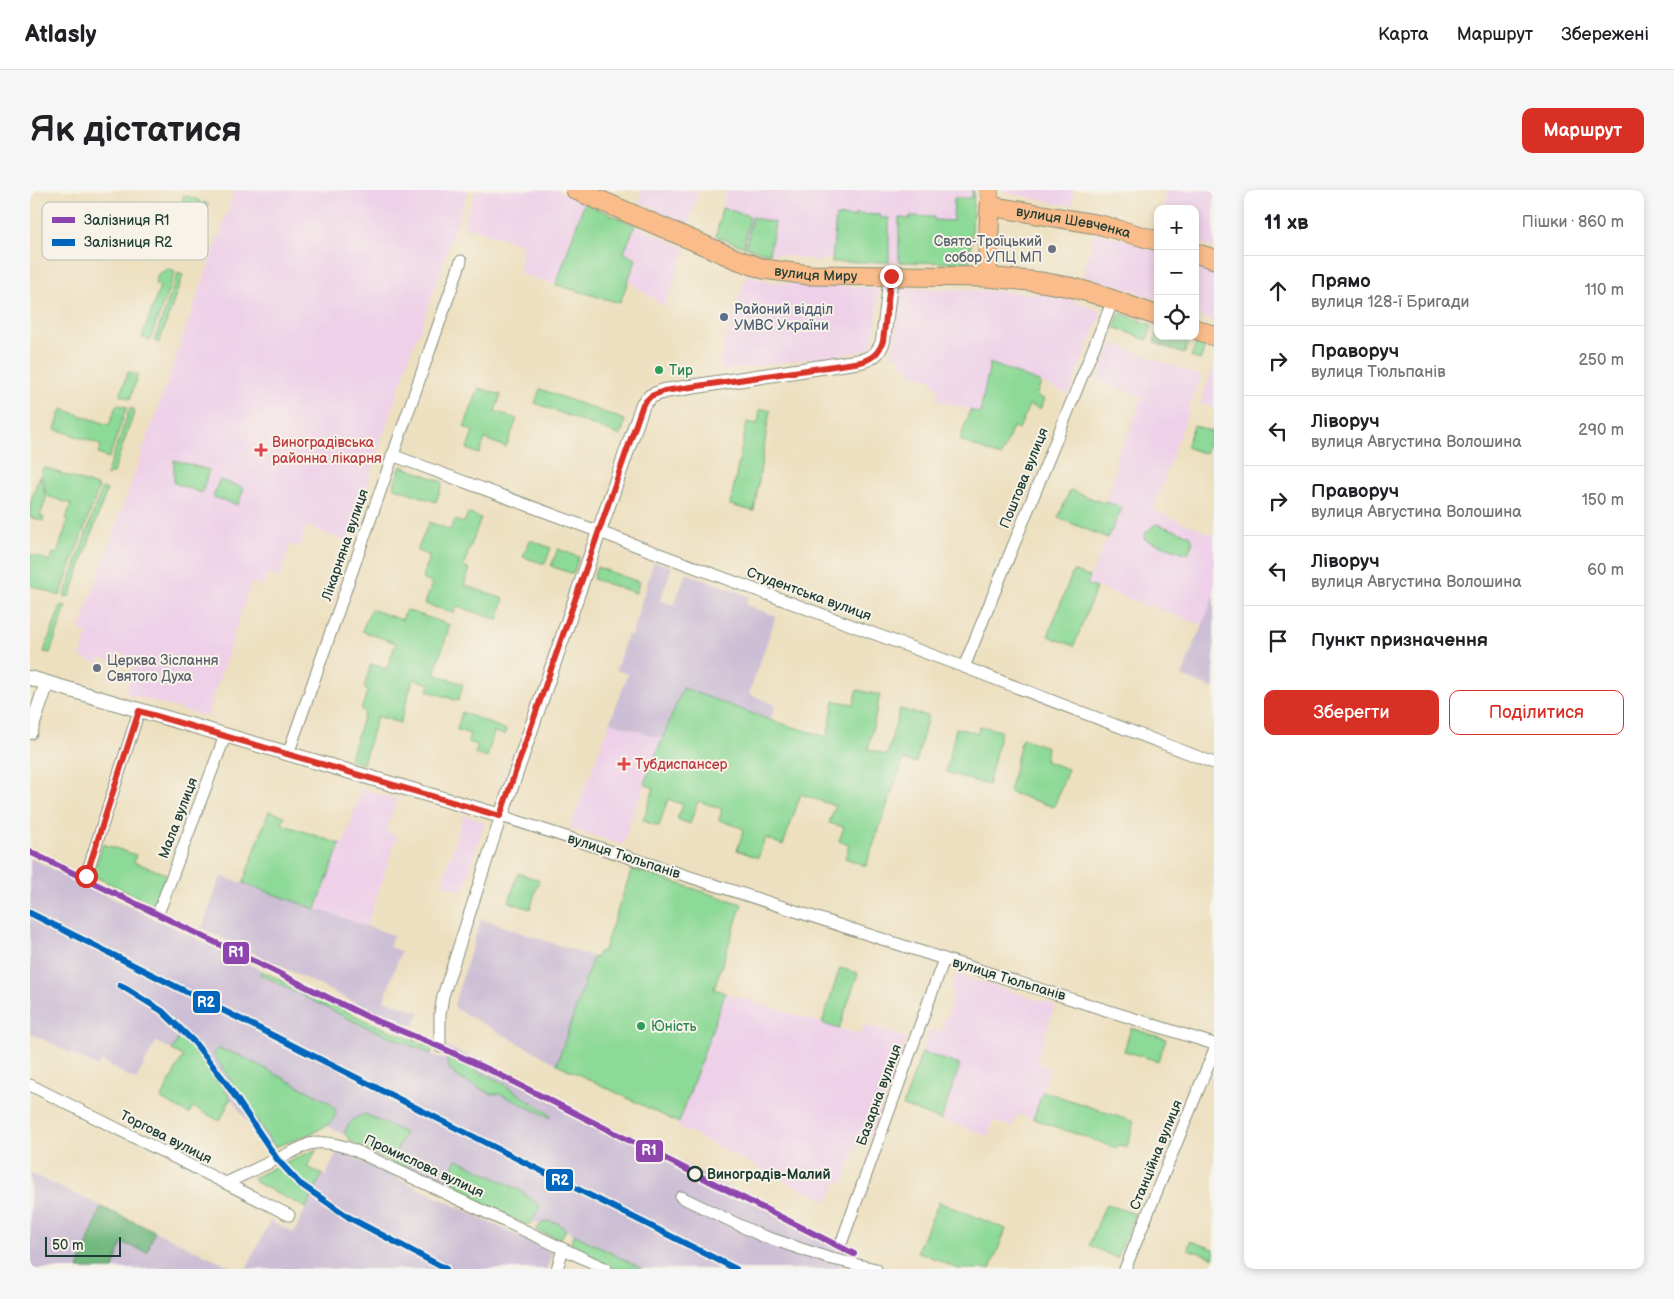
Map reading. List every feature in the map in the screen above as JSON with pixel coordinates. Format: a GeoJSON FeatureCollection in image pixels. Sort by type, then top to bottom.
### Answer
{"type":"FeatureCollection","features":[{"type":"Feature","properties":{"kind":"highway","name":"вулиця Миру"},"geometry":{"type":"LineString","coordinates":[[576,190],[728,256],[764,269],[809,274],[987,278],[1057,284],[1096,294],[1154,315]]}},
{"type":"Feature","properties":{"kind":"highway","name":"вулиця Шевченка"},"geometry":{"type":"LineString","coordinates":[[989,198],[1154,240]]}},
{"type":"Feature","properties":{"kind":"highway"},"geometry":{"type":"LineString","coordinates":[[987,278],[989,198]]}},
{"type":"Feature","properties":{"kind":"highway"},"geometry":{"type":"LineString","coordinates":[[1199,254],[1214,259]]}},
{"type":"Feature","properties":{"kind":"highway"},"geometry":{"type":"LineString","coordinates":[[1199,331],[1214,336]]}},
{"type":"Feature","properties":{"kind":"street","name":"Лікарняна вулиця"},"geometry":{"type":"LineString","coordinates":[[288,754],[461,261]]}},
{"type":"Feature","properties":{"kind":"street"},"geometry":{"type":"LineString","coordinates":[[440,1047],[440,1014],[443,996],[500,816],[639,411],[646,399],[664,391],[861,362],[871,358],[880,348],[883,341],[891,276]]}},
{"type":"Feature","properties":{"kind":"street","name":"Поштова вулиця"},"geometry":{"type":"LineString","coordinates":[[964,667],[1113,300]]}},
{"type":"Feature","properties":{"kind":"street","name":"Студентська вулиця"},"geometry":{"type":"LineString","coordinates":[[392,455],[964,667],[1214,763]]}},
{"type":"Feature","properties":{"kind":"street","name":"вулиця Тюльпанів"},"geometry":{"type":"LineString","coordinates":[[30,678],[500,816],[1214,1044]]}},
{"type":"Feature","properties":{"kind":"street"},"geometry":{"type":"LineString","coordinates":[[30,732],[47,683]]}},
{"type":"Feature","properties":{"kind":"street"},"geometry":{"type":"LineString","coordinates":[[86,876],[139,711]]}},
{"type":"Feature","properties":{"kind":"street","name":"Мала вулиця"},"geometry":{"type":"LineString","coordinates":[[159,911],[225,736]]}},
{"type":"Feature","properties":{"kind":"street","name":"Базарна вулиця"},"geometry":{"type":"LineString","coordinates":[[842,1241],[944,959]]}},
{"type":"Feature","properties":{"kind":"street","name":"Станційна вулиця"},"geometry":{"type":"LineString","coordinates":[[1125,1269],[1211,1067],[1214,1051]]}},
{"type":"Feature","properties":{"kind":"street","name":"Торгова вулиця"},"geometry":{"type":"LineString","coordinates":[[30,1085],[289,1215]]}},
{"type":"Feature","properties":{"kind":"street","name":"Промислова вулиця"},"geometry":{"type":"LineString","coordinates":[[226,1183],[309,1144],[319,1142],[338,1144],[606,1269]]}},
{"type":"Feature","properties":{"kind":"street"},"geometry":{"type":"LineString","coordinates":[[682,1197],[760,1235],[828,1258],[876,1269]]}},
{"type":"Feature","properties":{"kind":"street"},"geometry":{"type":"LineString","coordinates":[[557,1269],[563,1249]]}},
{"type":"Feature","properties":{"kind":"shaded area","name":"Виноградівська районна лікарня"},"geometry":{"type":"Polygon","coordinates":[[[235,190],[468,190],[418,337],[416,337],[348,542],[306,526],[300,547],[290,544],[280,577],[267,573],[263,586],[251,583],[207,717],[126,693],[136,659],[119,653],[115,663],[101,658],[98,663],[80,657],[88,633],[79,630],[235,190]]]}},
{"type":"Feature","properties":{"kind":"shaded area"},"geometry":{"type":"Polygon","coordinates":[[[476,190],[556,190],[584,203],[556,285],[520,274],[522,244],[463,225],[476,190]]]}},
{"type":"Feature","properties":{"kind":"shaded area"},"geometry":{"type":"Polygon","coordinates":[[[643,190],[699,190],[689,224],[638,202],[643,190]]]}},
{"type":"Feature","properties":{"kind":"shaded area"},"geometry":{"type":"Polygon","coordinates":[[[726,190],[973,190],[970,263],[832,262],[832,259],[821,259],[820,261],[761,252],[716,236],[726,190]]]}},
{"type":"Feature","properties":{"kind":"shaded area"},"geometry":{"type":"Polygon","coordinates":[[[1003,190],[1074,190],[1072,206],[1049,202],[1049,195],[1048,201],[1003,192],[1003,190]]]}},
{"type":"Feature","properties":{"kind":"shaded area"},"geometry":{"type":"Polygon","coordinates":[[[1166,190],[1214,190],[1214,248],[1199,243],[1199,205],[1164,205],[1166,190]]]}},
{"type":"Feature","properties":{"kind":"shaded area"},"geometry":{"type":"Polygon","coordinates":[[[635,225],[687,249],[664,306],[628,281],[636,259],[624,254],[635,225]]]}},
{"type":"Feature","properties":{"kind":"shaded area"},"geometry":{"type":"Polygon","coordinates":[[[1095,232],[1154,248],[1154,299],[1083,276],[1095,232]]]}},
{"type":"Feature","properties":{"kind":"shaded area"},"geometry":{"type":"Polygon","coordinates":[[[1199,263],[1214,268],[1214,321],[1199,315],[1199,263]]]}},
{"type":"Feature","properties":{"kind":"shaded area"},"geometry":{"type":"Polygon","coordinates":[[[746,274],[769,282],[875,288],[879,291],[872,346],[865,351],[722,371],[720,358],[746,274]]]}},
{"type":"Feature","properties":{"kind":"shaded area"},"geometry":{"type":"Polygon","coordinates":[[[900,288],[1034,294],[1068,299],[1102,312],[1069,394],[990,363],[980,413],[937,400],[939,390],[930,379],[909,373],[909,367],[901,366],[901,357],[892,356],[900,288]]]}},
{"type":"Feature","properties":{"kind":"shaded area"},"geometry":{"type":"Polygon","coordinates":[[[1112,343],[1201,376],[1153,510],[1214,535],[1214,595],[1203,625],[1087,584],[1121,508],[1105,501],[1118,465],[1114,464],[1121,445],[1124,445],[1142,397],[1098,380],[1112,343]]]}},
{"type":"Feature","properties":{"kind":"shaded area"},"geometry":{"type":"Polygon","coordinates":[[[1214,365],[1214,408],[1200,403],[1214,365]]]}},
{"type":"Feature","properties":{"kind":"shaded area"},"geometry":{"type":"Polygon","coordinates":[[[654,561],[672,567],[660,601],[674,605],[686,573],[749,596],[746,605],[776,616],[749,694],[776,705],[770,720],[683,688],[663,739],[610,722],[628,674],[616,670],[627,635],[631,636],[654,561]]]}},
{"type":"Feature","properties":{"kind":"shaded area"},"geometry":{"type":"Polygon","coordinates":[[[1214,595],[1214,689],[1182,676],[1214,595]]]}},
{"type":"Feature","properties":{"kind":"shaded area","name":"Тубдиспансер"},"geometry":{"type":"Polygon","coordinates":[[[610,722],[663,739],[632,816],[623,845],[570,828],[610,722]]]}},
{"type":"Feature","properties":{"kind":"shaded area"},"geometry":{"type":"Polygon","coordinates":[[[361,789],[397,799],[386,832],[397,836],[367,926],[316,909],[340,842],[344,843],[361,789]]]}},
{"type":"Feature","properties":{"kind":"shaded area"},"geometry":{"type":"Polygon","coordinates":[[[463,815],[483,821],[484,823],[464,891],[442,884],[463,815]]]}},
{"type":"Feature","properties":{"kind":"shaded area"},"geometry":{"type":"Polygon","coordinates":[[[30,858],[262,971],[260,974],[353,1021],[446,1060],[446,1046],[499,1070],[858,1253],[860,1262],[839,1259],[840,1269],[642,1269],[552,1222],[547,1221],[540,1224],[533,1221],[540,1206],[500,1211],[327,1126],[267,1150],[212,1071],[180,1035],[172,1050],[156,1042],[136,1080],[101,1061],[98,1067],[30,1033],[30,858]]]}},
{"type":"Feature","properties":{"kind":"shaded area"},"geometry":{"type":"Polygon","coordinates":[[[221,876],[393,935],[389,947],[401,951],[384,1000],[419,1012],[414,1026],[372,1011],[202,928],[221,876]]]}},
{"type":"Feature","properties":{"kind":"shaded area"},"geometry":{"type":"Polygon","coordinates":[[[481,919],[593,957],[557,1064],[456,1009],[454,1004],[481,919]]]}},
{"type":"Feature","properties":{"kind":"shaded area"},"geometry":{"type":"Polygon","coordinates":[[[956,974],[1055,1005],[1036,1063],[1050,1068],[1033,1119],[1017,1114],[1013,1127],[993,1121],[988,1136],[903,1106],[930,1029],[941,1033],[954,993],[950,991],[956,974]]]}},
{"type":"Feature","properties":{"kind":"shaded area"},"geometry":{"type":"Polygon","coordinates":[[[725,993],[861,1035],[865,1024],[907,1038],[889,1093],[886,1093],[871,1139],[861,1136],[843,1183],[837,1181],[829,1201],[809,1193],[677,1126],[725,993]]]}},
{"type":"Feature","properties":{"kind":"shaded area"},"geometry":{"type":"Polygon","coordinates":[[[338,1150],[552,1252],[547,1269],[246,1269],[270,1221],[294,1233],[322,1174],[326,1176],[338,1150]]]}},
{"type":"Feature","properties":{"kind":"shaded area"},"geometry":{"type":"Polygon","coordinates":[[[30,1173],[236,1269],[30,1269],[30,1173]]]}},
{"type":"Feature","properties":{"kind":"green space"},"geometry":{"type":"Polygon","coordinates":[[[972,190],[974,191],[970,263],[899,262],[899,218],[910,219],[910,216],[934,217],[934,220],[953,221],[954,198],[972,198],[972,190]]]}},
{"type":"Feature","properties":{"kind":"green space"},"geometry":{"type":"Polygon","coordinates":[[[184,195],[200,201],[200,202],[182,202],[184,195]]]}},
{"type":"Feature","properties":{"kind":"green space"},"geometry":{"type":"Polygon","coordinates":[[[584,203],[635,225],[624,253],[636,259],[620,303],[556,285],[584,203]]]}},
{"type":"Feature","properties":{"kind":"green space"},"geometry":{"type":"Polygon","coordinates":[[[722,208],[750,216],[744,247],[716,236],[722,208]]]}},
{"type":"Feature","properties":{"kind":"green space"},"geometry":{"type":"Polygon","coordinates":[[[855,214],[880,215],[881,218],[889,218],[889,262],[832,262],[836,216],[855,217],[855,214]]]}},
{"type":"Feature","properties":{"kind":"green space"},"geometry":{"type":"Polygon","coordinates":[[[752,217],[775,223],[769,254],[746,247],[752,217]]]}},
{"type":"Feature","properties":{"kind":"green space"},"geometry":{"type":"Polygon","coordinates":[[[168,269],[175,272],[150,340],[142,337],[160,287],[155,284],[158,274],[168,269]]]}},
{"type":"Feature","properties":{"kind":"green space"},"geometry":{"type":"Polygon","coordinates":[[[178,273],[183,275],[159,343],[154,341],[178,273]]]}},
{"type":"Feature","properties":{"kind":"green space"},"geometry":{"type":"Polygon","coordinates":[[[1120,313],[1152,325],[1147,340],[1114,327],[1120,313]]]}},
{"type":"Feature","properties":{"kind":"green space"},"geometry":{"type":"Polygon","coordinates":[[[1155,340],[1190,340],[1184,354],[1154,342],[1155,340]]]}},
{"type":"Feature","properties":{"kind":"green space"},"geometry":{"type":"Polygon","coordinates":[[[1197,342],[1206,345],[1200,360],[1191,357],[1197,342]]]}},
{"type":"Feature","properties":{"kind":"green space"},"geometry":{"type":"Polygon","coordinates":[[[990,363],[1041,383],[1036,396],[1044,399],[1040,409],[1029,405],[1019,429],[1013,427],[1001,457],[960,440],[970,410],[980,413],[990,363]]]}},
{"type":"Feature","properties":{"kind":"green space"},"geometry":{"type":"Polygon","coordinates":[[[128,372],[138,375],[130,399],[120,395],[128,372]]]}},
{"type":"Feature","properties":{"kind":"green space"},"geometry":{"type":"Polygon","coordinates":[[[479,388],[501,395],[495,411],[517,419],[506,447],[485,439],[479,454],[467,449],[473,431],[464,427],[479,388]]]}},
{"type":"Feature","properties":{"kind":"green space"},"geometry":{"type":"Polygon","coordinates":[[[540,389],[625,420],[621,436],[535,403],[540,389]]]}},
{"type":"Feature","properties":{"kind":"green space"},"geometry":{"type":"Polygon","coordinates":[[[117,404],[127,407],[109,458],[98,454],[101,445],[55,429],[62,409],[109,425],[117,404]]]}},
{"type":"Feature","properties":{"kind":"green space"},"geometry":{"type":"Polygon","coordinates":[[[130,408],[135,410],[113,473],[106,476],[130,408]]]}},
{"type":"Feature","properties":{"kind":"green space"},"geometry":{"type":"Polygon","coordinates":[[[760,409],[770,410],[754,511],[730,505],[747,422],[758,424],[760,409]]]}},
{"type":"Feature","properties":{"kind":"green space"},"geometry":{"type":"Polygon","coordinates":[[[1194,425],[1212,432],[1205,454],[1186,447],[1194,425]]]}},
{"type":"Feature","properties":{"kind":"green space"},"geometry":{"type":"Polygon","coordinates":[[[174,460],[209,470],[202,493],[174,483],[174,460]]]}},
{"type":"Feature","properties":{"kind":"green space"},"geometry":{"type":"Polygon","coordinates":[[[401,466],[443,482],[436,502],[393,487],[401,466]]]}},
{"type":"Feature","properties":{"kind":"green space"},"geometry":{"type":"Polygon","coordinates":[[[46,468],[99,487],[60,596],[30,585],[30,554],[50,561],[53,553],[57,554],[71,504],[47,496],[41,472],[42,469],[46,468]]]}},
{"type":"Feature","properties":{"kind":"green space"},"geometry":{"type":"Polygon","coordinates":[[[40,475],[46,499],[40,516],[44,517],[43,521],[30,517],[30,503],[40,475]]]}},
{"type":"Feature","properties":{"kind":"green space"},"geometry":{"type":"Polygon","coordinates":[[[219,480],[244,488],[238,505],[213,497],[219,480]]]}},
{"type":"Feature","properties":{"kind":"green space"},"geometry":{"type":"Polygon","coordinates":[[[102,488],[107,490],[70,596],[64,597],[102,488]]]}},
{"type":"Feature","properties":{"kind":"green space"},"geometry":{"type":"Polygon","coordinates":[[[1070,490],[1122,508],[1108,538],[1058,518],[1070,490]]]}},
{"type":"Feature","properties":{"kind":"green space"},"geometry":{"type":"Polygon","coordinates":[[[468,513],[481,518],[463,567],[470,569],[464,585],[504,599],[498,620],[457,606],[454,613],[425,604],[432,583],[422,579],[430,556],[417,551],[429,522],[450,530],[455,520],[464,523],[468,513]]]}},
{"type":"Feature","properties":{"kind":"green space"},"geometry":{"type":"Polygon","coordinates":[[[1156,524],[1190,535],[1193,541],[1188,554],[1144,539],[1146,532],[1156,524]]]}},
{"type":"Feature","properties":{"kind":"green space"},"geometry":{"type":"Polygon","coordinates":[[[530,540],[551,548],[545,564],[523,557],[530,540]]]}},
{"type":"Feature","properties":{"kind":"green space"},"geometry":{"type":"Polygon","coordinates":[[[558,549],[579,557],[573,574],[551,566],[558,549]]]}},
{"type":"Feature","properties":{"kind":"green space"},"geometry":{"type":"Polygon","coordinates":[[[597,567],[639,582],[636,593],[593,579],[597,567]]]}},
{"type":"Feature","properties":{"kind":"green space"},"geometry":{"type":"Polygon","coordinates":[[[1073,571],[1090,577],[1087,584],[1096,588],[1074,646],[1048,636],[1073,571]]]}},
{"type":"Feature","properties":{"kind":"green space"},"geometry":{"type":"Polygon","coordinates":[[[61,605],[66,607],[50,653],[44,652],[61,605]]]}},
{"type":"Feature","properties":{"kind":"green space"},"geometry":{"type":"Polygon","coordinates":[[[371,609],[402,620],[406,610],[450,625],[434,674],[463,684],[458,701],[428,691],[430,684],[413,679],[400,723],[377,716],[363,764],[349,760],[365,712],[361,710],[368,689],[364,688],[371,664],[387,669],[396,643],[362,631],[371,609]]]}},
{"type":"Feature","properties":{"kind":"green space"},"geometry":{"type":"Polygon","coordinates":[[[683,688],[770,720],[827,737],[834,701],[854,704],[857,690],[880,695],[868,749],[887,755],[900,709],[928,716],[916,763],[903,760],[866,866],[845,858],[849,845],[839,841],[844,827],[829,823],[835,806],[801,794],[783,845],[765,838],[758,858],[737,850],[744,829],[719,820],[722,809],[698,801],[690,824],[677,819],[683,805],[668,799],[659,826],[643,821],[654,788],[644,784],[683,688]]]}},
{"type":"Feature","properties":{"kind":"green space"},"geometry":{"type":"Polygon","coordinates":[[[462,712],[506,730],[504,735],[494,732],[487,758],[475,754],[478,745],[468,742],[470,734],[457,730],[462,712]]]}},
{"type":"Feature","properties":{"kind":"green space"},"geometry":{"type":"Polygon","coordinates":[[[980,726],[1001,731],[988,785],[946,772],[956,728],[978,733],[980,726]]]}},
{"type":"Feature","properties":{"kind":"green space"},"geometry":{"type":"Polygon","coordinates":[[[1022,738],[1047,747],[1045,761],[1068,769],[1054,807],[1009,792],[1022,738]]]}},
{"type":"Feature","properties":{"kind":"green space"},"geometry":{"type":"Polygon","coordinates":[[[269,811],[285,816],[282,824],[340,844],[316,909],[243,883],[269,811]]]}},
{"type":"Feature","properties":{"kind":"green space"},"geometry":{"type":"Polygon","coordinates":[[[103,844],[136,855],[134,862],[166,874],[154,905],[92,875],[103,844]]]}},
{"type":"Feature","properties":{"kind":"green space","name":"Юність"},"geometry":{"type":"Polygon","coordinates":[[[632,869],[742,904],[714,989],[725,993],[679,1123],[557,1064],[593,957],[596,958],[599,951],[603,952],[632,869]]]}},
{"type":"Feature","properties":{"kind":"green space"},"geometry":{"type":"Polygon","coordinates":[[[518,873],[539,880],[530,909],[509,902],[518,873]]]}},
{"type":"Feature","properties":{"kind":"green space"},"geometry":{"type":"Polygon","coordinates":[[[840,968],[858,973],[839,1029],[822,1023],[840,968]]]}},
{"type":"Feature","properties":{"kind":"green space"},"geometry":{"type":"Polygon","coordinates":[[[262,971],[367,1021],[433,1048],[431,1054],[353,1021],[260,974],[262,971]]]}},
{"type":"Feature","properties":{"kind":"green space"},"geometry":{"type":"Polygon","coordinates":[[[1131,1028],[1166,1039],[1158,1061],[1124,1051],[1131,1028]]]}},
{"type":"Feature","properties":{"kind":"green space"},"geometry":{"type":"Polygon","coordinates":[[[181,1034],[212,1071],[231,1098],[220,1121],[193,1107],[189,1114],[161,1099],[183,1056],[172,1050],[181,1034]]]}},
{"type":"Feature","properties":{"kind":"green space"},"geometry":{"type":"Polygon","coordinates":[[[219,1049],[239,1055],[327,1101],[335,1109],[335,1117],[329,1124],[306,1136],[274,1147],[214,1055],[214,1052],[219,1049]]]}},
{"type":"Feature","properties":{"kind":"green space"},"geometry":{"type":"Polygon","coordinates":[[[922,1052],[960,1065],[941,1120],[903,1106],[922,1052]]]}},
{"type":"Feature","properties":{"kind":"green space"},"geometry":{"type":"Polygon","coordinates":[[[446,1057],[499,1081],[548,1113],[551,1118],[500,1094],[492,1094],[459,1078],[450,1070],[446,1057]]]}},
{"type":"Feature","properties":{"kind":"green space"},"geometry":{"type":"Polygon","coordinates":[[[1043,1091],[1134,1122],[1127,1147],[1119,1145],[1117,1148],[1033,1119],[1043,1091]]]}},
{"type":"Feature","properties":{"kind":"green space"},"geometry":{"type":"Polygon","coordinates":[[[365,1114],[405,1133],[393,1158],[428,1177],[426,1178],[382,1159],[350,1140],[345,1134],[347,1127],[355,1119],[365,1114]]]}},
{"type":"Feature","properties":{"kind":"green space"},"geometry":{"type":"Polygon","coordinates":[[[317,1149],[307,1167],[322,1174],[314,1192],[298,1180],[284,1163],[317,1149]]]}},
{"type":"Feature","properties":{"kind":"green space"},"geometry":{"type":"Polygon","coordinates":[[[457,1159],[521,1191],[540,1206],[531,1223],[526,1225],[432,1181],[433,1178],[445,1184],[457,1159]]]}},
{"type":"Feature","properties":{"kind":"green space"},"geometry":{"type":"Polygon","coordinates":[[[279,1165],[298,1185],[312,1196],[306,1208],[255,1182],[253,1178],[279,1165]]]}},
{"type":"Feature","properties":{"kind":"green space"},"geometry":{"type":"Polygon","coordinates":[[[939,1202],[1006,1229],[990,1269],[958,1269],[917,1251],[939,1202]]]}},
{"type":"Feature","properties":{"kind":"green space"},"geometry":{"type":"Polygon","coordinates":[[[1106,1204],[1135,1214],[1117,1258],[1089,1245],[1106,1204]]]}},
{"type":"Feature","properties":{"kind":"green space"},"geometry":{"type":"Polygon","coordinates":[[[101,1207],[155,1231],[147,1252],[122,1243],[113,1269],[78,1269],[101,1207]]]}},
{"type":"Feature","properties":{"kind":"green space"},"geometry":{"type":"Polygon","coordinates":[[[550,1221],[559,1224],[566,1230],[561,1238],[557,1239],[536,1230],[542,1223],[550,1221]]]}},
{"type":"Feature","properties":{"kind":"green space"},"geometry":{"type":"Polygon","coordinates":[[[574,1234],[642,1269],[616,1269],[575,1249],[571,1242],[574,1234]]]}},
{"type":"Feature","properties":{"kind":"green space"},"geometry":{"type":"Polygon","coordinates":[[[1190,1241],[1214,1249],[1214,1258],[1188,1249],[1190,1241]]]}},
{"type":"Feature","properties":{"kind":"rail line","name":"R1"},"geometry":{"type":"LineString","coordinates":[[30,852],[370,1018],[492,1071],[854,1254]]}},
{"type":"Feature","properties":{"kind":"rail line","name":"R2"},"geometry":{"type":"LineString","coordinates":[[30,913],[736,1269]]}},
{"type":"Feature","properties":{"kind":"rail line","name":"R2"},"geometry":{"type":"LineString","coordinates":[[120,985],[162,1011],[194,1042],[224,1080],[277,1159],[299,1183],[350,1218],[446,1269]]}},
{"type":"Feature","properties":{"kind":"place","name":"Свято-Троїцький собор УПЦ МП"},"geometry":{"type":"Point","coordinates":[1052,249]}},
{"type":"Feature","properties":{"kind":"place","name":"Районий відділ УМВС України"},"geometry":{"type":"Point","coordinates":[724,317]}},
{"type":"Feature","properties":{"kind":"place","name":"Тир"},"geometry":{"type":"Point","coordinates":[659,370]}},
{"type":"Feature","properties":{"kind":"place","name":"Виноградівська районна лікарня"},"geometry":{"type":"Point","coordinates":[261,450]}},
{"type":"Feature","properties":{"kind":"place","name":"Церква Зіслання Святого Духа"},"geometry":{"type":"Point","coordinates":[97,668]}},
{"type":"Feature","properties":{"kind":"place","name":"Тубдиспансер"},"geometry":{"type":"Point","coordinates":[624,764]}},
{"type":"Feature","properties":{"kind":"place","name":"Юність"},"geometry":{"type":"Point","coordinates":[641,1026]}},
{"type":"Feature","properties":{"kind":"place","name":"Виноградів-Малий"},"geometry":{"type":"Point","coordinates":[695,1174]}},
{"type":"Feature","properties":{"kind":"route"},"geometry":{"type":"LineString","coordinates":[[86,876],[139,711],[500,816],[639,411],[646,399],[664,391],[861,362],[871,358],[877,353],[883,341],[891,276]]}}]}
